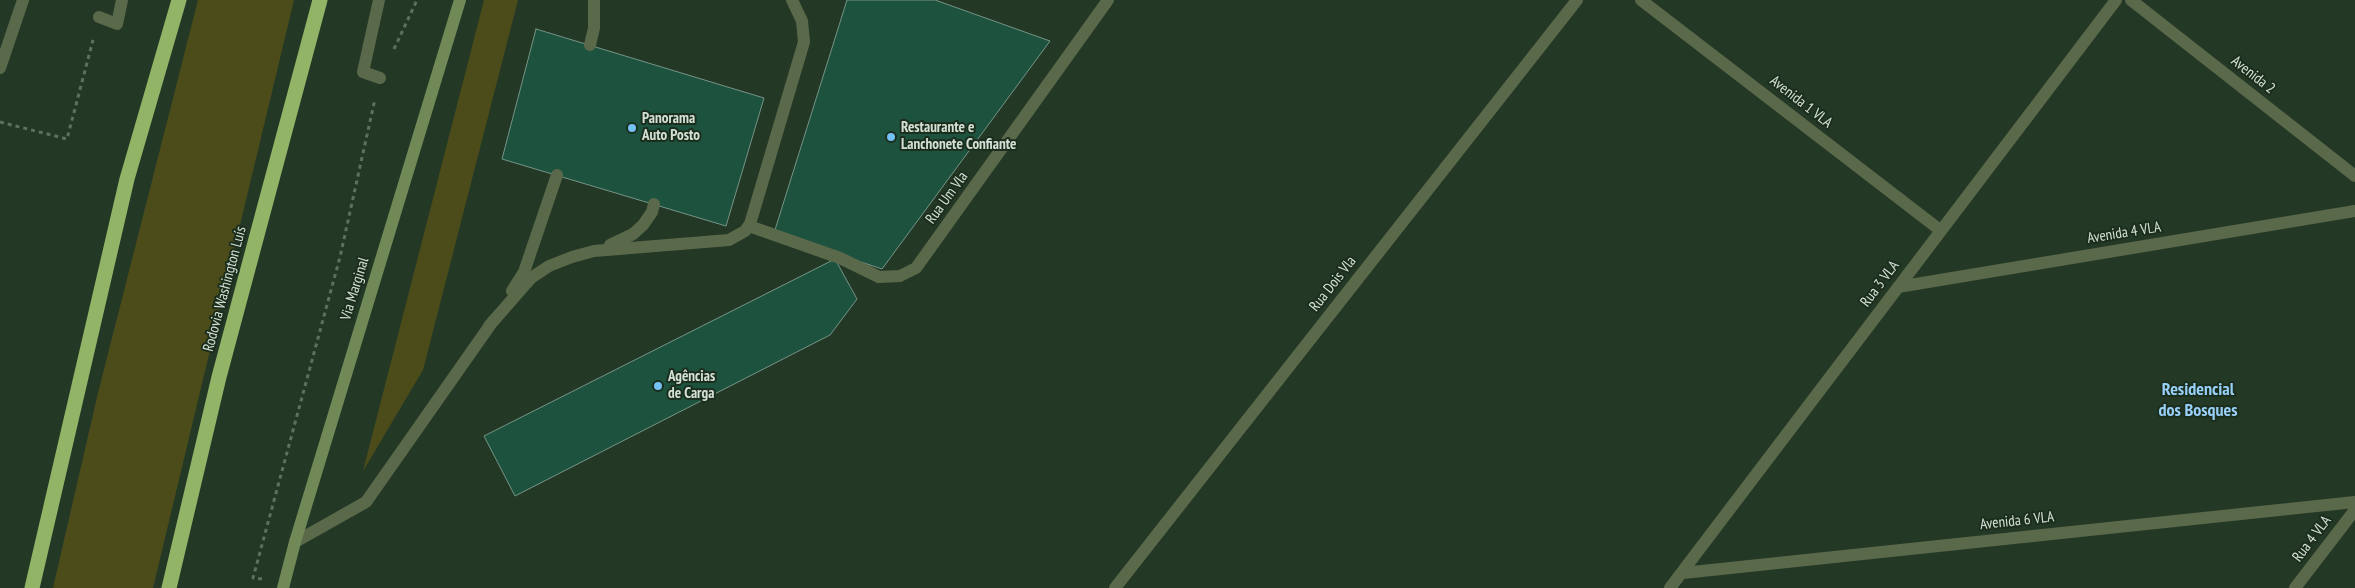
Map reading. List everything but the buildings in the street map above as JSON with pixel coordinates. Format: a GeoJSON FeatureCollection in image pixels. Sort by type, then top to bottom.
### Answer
{"type":"FeatureCollection","features":[{"type":"Feature","properties":{"kind":"highway"},"geometry":{"type":"LineString","coordinates":[[32,588],[127,179],[179,0]]}},
{"type":"Feature","properties":{"kind":"highway","name":"Rodovia Washington Luís"},"geometry":{"type":"LineString","coordinates":[[169,588],[219,376],[320,0]]}},
{"type":"Feature","properties":{"kind":"main road","name":"Via Marginal"},"geometry":{"type":"LineString","coordinates":[[284,585],[295,542],[460,0]]}},
{"type":"Feature","properties":{"kind":"street"},"geometry":{"type":"LineString","coordinates":[[0,68],[23,0]]}},
{"type":"Feature","properties":{"kind":"street"},"geometry":{"type":"LineString","coordinates":[[99,18],[116,24],[122,0]]}},
{"type":"Feature","properties":{"kind":"street"},"geometry":{"type":"LineString","coordinates":[[379,0],[363,72],[380,78]]}},
{"type":"Feature","properties":{"kind":"street"},"geometry":{"type":"LineString","coordinates":[[590,45],[594,28],[594,0]]}},
{"type":"Feature","properties":{"kind":"street"},"geometry":{"type":"LineString","coordinates":[[594,250],[729,240],[738,236],[749,226],[804,42],[802,21],[792,0]]}},
{"type":"Feature","properties":{"kind":"street","name":"Rua Um Vla"},"geometry":{"type":"LineString","coordinates":[[749,226],[840,258],[879,277],[900,276],[916,268],[1038,101],[1108,0]]}},
{"type":"Feature","properties":{"kind":"street","name":"Rua Dois Vla"},"geometry":{"type":"LineString","coordinates":[[1115,588],[1577,0]]}},
{"type":"Feature","properties":{"kind":"street","name":"Avenida 1 VLA"},"geometry":{"type":"LineString","coordinates":[[1641,0],[1940,230]]}},
{"type":"Feature","properties":{"kind":"street","name":"Rua 3 VLA"},"geometry":{"type":"LineString","coordinates":[[1670,588],[2116,0]]}},
{"type":"Feature","properties":{"kind":"street","name":"Avenida 2"},"geometry":{"type":"LineString","coordinates":[[2131,0],[2355,176]]}},
{"type":"Feature","properties":{"kind":"street"},"geometry":{"type":"LineString","coordinates":[[295,542],[366,502],[490,326],[524,272],[558,176]]}},
{"type":"Feature","properties":{"kind":"street"},"geometry":{"type":"LineString","coordinates":[[490,326],[531,278],[549,266],[622,241],[643,225],[652,212],[654,204]]}},
{"type":"Feature","properties":{"kind":"street","name":"Avenida 4 VLA"},"geometry":{"type":"LineString","coordinates":[[1898,287],[2355,211]]}},
{"type":"Feature","properties":{"kind":"street","name":"Avenida 6 VLA"},"geometry":{"type":"LineString","coordinates":[[1683,572],[2355,502]]}},
{"type":"Feature","properties":{"kind":"street","name":"Rua 4 VLA"},"geometry":{"type":"LineString","coordinates":[[2295,588],[2355,510]]}},
{"type":"Feature","properties":{"kind":"path"},"geometry":{"type":"LineString","coordinates":[[284,585],[253,578],[340,257],[380,78],[417,0]]}},
{"type":"Feature","properties":{"kind":"path"},"geometry":{"type":"LineString","coordinates":[[0,122],[67,139],[99,18]]}},
{"type":"Feature","properties":{"kind":"shaded area"},"geometry":{"type":"Polygon","coordinates":[[[198,0],[294,0],[153,588],[53,588],[98,393],[198,0]]]}},
{"type":"Feature","properties":{"kind":"shaded area"},"geometry":{"type":"Polygon","coordinates":[[[484,0],[518,0],[423,370],[363,471],[484,0]]]}},
{"type":"Feature","properties":{"kind":"place","name":"Panorama Auto Posto"},"geometry":{"type":"Point","coordinates":[632,128]}},
{"type":"Feature","properties":{"kind":"place","name":"Restaurante e Lanchonete Confiante"},"geometry":{"type":"Point","coordinates":[891,137]}},
{"type":"Feature","properties":{"kind":"place","name":"Agências de Carga"},"geometry":{"type":"Point","coordinates":[658,386]}},
{"type":"Feature","properties":{"kind":"district","name":"Residencial dos Bosques"},"geometry":{"type":"Point","coordinates":[2198,400]}}]}
